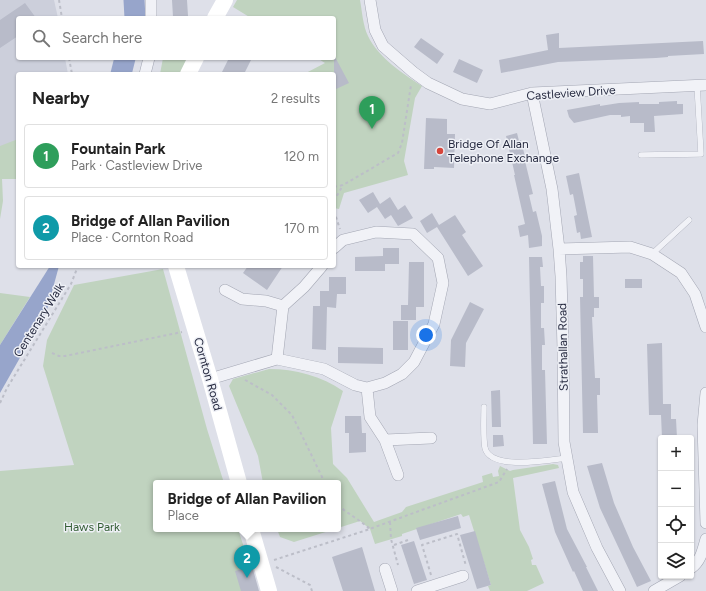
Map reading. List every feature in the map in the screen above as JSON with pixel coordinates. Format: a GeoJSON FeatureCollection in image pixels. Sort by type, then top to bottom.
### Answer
{"type":"FeatureCollection","features":[{"type":"Feature","properties":{"kind":"main road"},"geometry":{"type":"LineString","coordinates":[[189,72],[195,60]]}},
{"type":"Feature","properties":{"kind":"main road","name":"Cornton Road"},"geometry":{"type":"LineString","coordinates":[[177,268],[238,480]]}},
{"type":"Feature","properties":{"kind":"main road"},"geometry":{"type":"LineString","coordinates":[[253,532],[264,563],[269,591]]}},
{"type":"Feature","properties":{"kind":"street"},"geometry":{"type":"LineString","coordinates":[[150,0],[151,16]]}},
{"type":"Feature","properties":{"kind":"street","name":"Castleview Drive"},"geometry":{"type":"LineString","coordinates":[[370,0],[375,30],[383,46],[428,83],[462,99],[490,104],[532,93],[702,85]]}},
{"type":"Feature","properties":{"kind":"street"},"geometry":{"type":"LineString","coordinates":[[146,72],[148,60]]}},
{"type":"Feature","properties":{"kind":"street","name":"Strathallan Road"},"geometry":{"type":"LineString","coordinates":[[532,93],[552,188],[559,249],[563,334],[564,442],[573,492],[597,548],[620,591]]}},
{"type":"Feature","properties":{"kind":"street"},"geometry":{"type":"LineString","coordinates":[[210,379],[229,372],[277,359],[324,369],[355,385],[367,388],[385,383],[402,374],[414,362],[434,324],[443,283],[438,258],[413,234],[376,232],[343,240],[336,246]]}},
{"type":"Feature","properties":{"kind":"street"},"geometry":{"type":"LineString","coordinates":[[559,249],[630,247],[652,254],[681,273],[695,294],[706,327]]}},
{"type":"Feature","properties":{"kind":"street"},"geometry":{"type":"LineString","coordinates":[[277,359],[283,306],[304,287],[320,268]]}},
{"type":"Feature","properties":{"kind":"street"},"geometry":{"type":"LineString","coordinates":[[225,290],[242,299],[266,300],[283,306]]}},
{"type":"Feature","properties":{"kind":"street"},"geometry":{"type":"LineString","coordinates":[[367,388],[370,417],[385,440],[398,475]]}},
{"type":"Feature","properties":{"kind":"street"},"geometry":{"type":"LineString","coordinates":[[706,393],[703,425],[706,523]]}},
{"type":"Feature","properties":{"kind":"street"},"geometry":{"type":"LineString","coordinates":[[385,440],[431,438]]}},
{"type":"Feature","properties":{"kind":"street"},"geometry":{"type":"LineString","coordinates":[[694,566],[702,553],[706,539]]}},
{"type":"Feature","properties":{"kind":"street"},"geometry":{"type":"LineString","coordinates":[[385,569],[392,591]]}},
{"type":"Feature","properties":{"kind":"street"},"geometry":{"type":"LineString","coordinates":[[417,591],[465,572]]}},
{"type":"Feature","properties":{"kind":"street"},"geometry":{"type":"LineString","coordinates":[[654,591],[675,579]]}},
{"type":"Feature","properties":{"kind":"lane"},"geometry":{"type":"LineString","coordinates":[[640,155],[701,154],[702,85]]}},
{"type":"Feature","properties":{"kind":"lane"},"geometry":{"type":"LineString","coordinates":[[652,254],[689,220]]}},
{"type":"Feature","properties":{"kind":"lane"},"geometry":{"type":"LineString","coordinates":[[484,407],[485,449],[491,456],[511,463],[567,458]]}},
{"type":"Feature","properties":{"kind":"path"},"geometry":{"type":"LineString","coordinates":[[59,0],[62,16]]}},
{"type":"Feature","properties":{"kind":"path"},"geometry":{"type":"LineString","coordinates":[[69,60],[72,72]]}},
{"type":"Feature","properties":{"kind":"path"},"geometry":{"type":"LineString","coordinates":[[336,187],[343,185],[398,153],[402,143],[413,72]]}},
{"type":"Feature","properties":{"kind":"path"},"geometry":{"type":"LineString","coordinates":[[336,198],[343,185]]}},
{"type":"Feature","properties":{"kind":"path"},"geometry":{"type":"LineString","coordinates":[[336,217],[343,240]]}},
{"type":"Feature","properties":{"kind":"path","name":"Centenary Walk"},"geometry":{"type":"LineString","coordinates":[[0,403],[7,388],[71,284],[77,268]]}},
{"type":"Feature","properties":{"kind":"path"},"geometry":{"type":"LineString","coordinates":[[52,353],[59,356],[65,356],[195,329]]}},
{"type":"Feature","properties":{"kind":"path"},"geometry":{"type":"LineString","coordinates":[[229,372],[272,396],[286,409],[292,416],[323,480]]}},
{"type":"Feature","properties":{"kind":"path"},"geometry":{"type":"LineString","coordinates":[[264,563],[370,529],[499,482],[511,463]]}},
{"type":"Feature","properties":{"kind":"path"},"geometry":{"type":"LineString","coordinates":[[341,507],[370,529]]}},
{"type":"Feature","properties":{"kind":"path"},"geometry":{"type":"LineString","coordinates":[[390,522],[391,539],[394,545],[398,565]]}},
{"type":"Feature","properties":{"kind":"path"},"geometry":{"type":"LineString","coordinates":[[433,580],[422,545],[457,534],[465,572]]}},
{"type":"Feature","properties":{"kind":"path"},"geometry":{"type":"LineString","coordinates":[[394,545],[408,540]]}},
{"type":"Feature","properties":{"kind":"path"},"geometry":{"type":"LineString","coordinates":[[264,563],[310,585],[312,591]]}},
{"type":"Feature","properties":{"kind":"shaded area"},"geometry":{"type":"Polygon","coordinates":[[[0,0],[54,0],[58,16],[16,16],[16,60],[65,60],[68,72],[16,72],[16,147],[0,152],[0,0]]]}},
{"type":"Feature","properties":{"kind":"green space"},"geometry":{"type":"Polygon","coordinates":[[[237,0],[360,0],[365,28],[372,44],[384,58],[422,86],[415,98],[404,161],[408,175],[344,193],[339,209],[336,208],[336,72],[308,72],[325,63],[320,60],[336,60],[336,16],[248,16],[233,7],[237,0]]]}},
{"type":"Feature","properties":{"kind":"green space"},"geometry":{"type":"Polygon","coordinates":[[[163,60],[186,60],[181,72],[160,72],[163,60]]]}},
{"type":"Feature","properties":{"kind":"green space"},"geometry":{"type":"Polygon","coordinates":[[[16,140],[16,179],[2,179],[3,201],[0,219],[0,146],[16,140]]]}},
{"type":"Feature","properties":{"kind":"green space","name":"Haws Park"},"geometry":{"type":"Polygon","coordinates":[[[163,269],[207,429],[223,480],[153,480],[153,532],[239,532],[258,591],[0,591],[0,471],[74,465],[43,366],[47,340],[74,285],[163,269]]]}},
{"type":"Feature","properties":{"kind":"green space"},"geometry":{"type":"Polygon","coordinates":[[[0,293],[30,297],[0,345],[0,293]]]}},
{"type":"Feature","properties":{"kind":"green space"},"geometry":{"type":"Polygon","coordinates":[[[269,369],[289,370],[317,377],[343,391],[331,428],[333,464],[347,478],[374,522],[402,512],[406,507],[483,482],[482,476],[492,473],[493,477],[499,476],[498,471],[500,466],[510,471],[553,464],[558,465],[559,468],[513,478],[520,530],[529,547],[533,559],[531,560],[532,565],[536,565],[544,583],[527,591],[490,591],[488,586],[491,585],[469,515],[463,517],[461,514],[402,534],[402,536],[375,544],[370,529],[360,521],[341,527],[341,480],[262,480],[258,456],[229,386],[233,379],[269,369]]]}},
{"type":"Feature","properties":{"kind":"green space"},"geometry":{"type":"Polygon","coordinates":[[[278,532],[326,532],[294,542],[280,537],[278,532]]]}},
{"type":"Feature","properties":{"kind":"water"},"geometry":{"type":"Polygon","coordinates":[[[49,268],[58,268],[47,310],[0,393],[0,345],[49,268]]]}},
{"type":"Feature","properties":{"kind":"building"},"geometry":{"type":"Polygon","coordinates":[[[172,0],[187,0],[188,16],[173,16],[172,0]]]}},
{"type":"Feature","properties":{"kind":"building"},"geometry":{"type":"Polygon","coordinates":[[[25,3],[35,16],[16,16],[16,37],[0,48],[0,20],[25,3]]]}},
{"type":"Feature","properties":{"kind":"building"},"geometry":{"type":"Polygon","coordinates":[[[559,33],[559,48],[703,41],[704,54],[656,58],[558,62],[501,73],[499,60],[548,50],[546,35],[559,33]]]}},
{"type":"Feature","properties":{"kind":"building"},"geometry":{"type":"Polygon","coordinates":[[[421,38],[444,54],[437,64],[414,47],[421,38]]]}},
{"type":"Feature","properties":{"kind":"building"},"geometry":{"type":"Polygon","coordinates":[[[336,59],[349,83],[336,89],[336,72],[334,72],[334,60],[336,59]]]}},
{"type":"Feature","properties":{"kind":"building"},"geometry":{"type":"Polygon","coordinates":[[[459,59],[483,70],[477,83],[453,72],[459,59]]]}},
{"type":"Feature","properties":{"kind":"building"},"geometry":{"type":"Polygon","coordinates":[[[228,60],[251,60],[245,72],[222,72],[228,60]]]}},
{"type":"Feature","properties":{"kind":"building"},"geometry":{"type":"Polygon","coordinates":[[[677,101],[677,104],[683,104],[683,114],[654,116],[655,132],[644,132],[644,123],[630,123],[630,116],[621,117],[621,115],[610,115],[574,123],[569,117],[567,110],[600,104],[600,106],[639,102],[639,104],[659,104],[659,102],[677,101]]]}},
{"type":"Feature","properties":{"kind":"building","name":"Bridge Of Allan Telephone Exchange"},"geometry":{"type":"Polygon","coordinates":[[[426,118],[447,119],[447,134],[455,134],[454,168],[434,167],[434,169],[424,169],[426,118]]]}},
{"type":"Feature","properties":{"kind":"building"},"geometry":{"type":"Polygon","coordinates":[[[517,133],[519,141],[521,140],[525,157],[533,194],[529,195],[533,212],[536,211],[542,236],[542,246],[529,248],[528,235],[520,237],[518,226],[525,224],[506,136],[517,133]]]}},
{"type":"Feature","properties":{"kind":"building"},"geometry":{"type":"Polygon","coordinates":[[[579,173],[592,237],[581,239],[580,232],[577,233],[574,216],[577,215],[573,194],[570,195],[566,176],[579,173]]]}},
{"type":"Feature","properties":{"kind":"building"},"geometry":{"type":"Polygon","coordinates":[[[373,192],[380,204],[390,197],[398,210],[405,205],[413,218],[398,226],[391,215],[385,219],[377,207],[368,213],[359,200],[373,192]]]}},
{"type":"Feature","properties":{"kind":"building"},"geometry":{"type":"Polygon","coordinates":[[[432,213],[439,225],[455,215],[466,232],[462,235],[483,266],[468,276],[437,227],[427,233],[420,221],[432,213]]]}},
{"type":"Feature","properties":{"kind":"building"},"geometry":{"type":"Polygon","coordinates":[[[383,248],[399,248],[399,264],[385,264],[385,271],[355,271],[355,257],[383,256],[383,248]]]}},
{"type":"Feature","properties":{"kind":"building"},"geometry":{"type":"Polygon","coordinates":[[[583,256],[593,256],[594,297],[599,297],[599,308],[594,308],[594,317],[592,317],[595,378],[600,378],[600,395],[597,395],[598,433],[583,433],[580,297],[583,297],[583,279],[580,279],[580,262],[583,262],[583,256]]]}},
{"type":"Feature","properties":{"kind":"building"},"geometry":{"type":"Polygon","coordinates":[[[529,257],[542,257],[543,267],[540,267],[541,286],[544,286],[544,303],[541,303],[541,328],[544,328],[545,345],[542,345],[542,370],[545,370],[547,444],[533,444],[529,257]]]}},
{"type":"Feature","properties":{"kind":"building"},"geometry":{"type":"Polygon","coordinates":[[[409,262],[424,262],[424,307],[416,307],[416,320],[401,320],[401,305],[408,305],[409,262]]]}},
{"type":"Feature","properties":{"kind":"building"},"geometry":{"type":"Polygon","coordinates":[[[247,268],[282,268],[267,290],[243,273],[247,268]]]}},
{"type":"Feature","properties":{"kind":"building"},"geometry":{"type":"Polygon","coordinates":[[[329,277],[346,277],[346,294],[337,294],[336,308],[327,307],[326,350],[312,349],[313,306],[320,306],[320,291],[329,291],[329,277]]]}},
{"type":"Feature","properties":{"kind":"building"},"geometry":{"type":"Polygon","coordinates":[[[625,279],[642,279],[642,288],[625,288],[625,279]]]}},
{"type":"Feature","properties":{"kind":"building"},"geometry":{"type":"Polygon","coordinates":[[[470,302],[484,309],[466,343],[465,367],[450,366],[451,340],[470,302]]]}},
{"type":"Feature","properties":{"kind":"building"},"geometry":{"type":"Polygon","coordinates":[[[393,321],[408,321],[408,350],[393,350],[393,321]]]}},
{"type":"Feature","properties":{"kind":"building"},"geometry":{"type":"Polygon","coordinates":[[[662,343],[663,404],[671,404],[671,419],[676,419],[677,435],[662,435],[661,415],[649,415],[647,344],[662,343]]]}},
{"type":"Feature","properties":{"kind":"building"},"geometry":{"type":"Polygon","coordinates":[[[338,347],[383,348],[383,364],[338,363],[338,347]]]}},
{"type":"Feature","properties":{"kind":"building"},"geometry":{"type":"Polygon","coordinates":[[[500,390],[501,427],[492,427],[491,391],[500,390]]]}},
{"type":"Feature","properties":{"kind":"building"},"geometry":{"type":"Polygon","coordinates":[[[345,416],[361,416],[362,433],[366,433],[366,452],[349,453],[349,433],[345,433],[345,416]]]}},
{"type":"Feature","properties":{"kind":"building"},"geometry":{"type":"Polygon","coordinates":[[[493,435],[503,435],[504,446],[493,447],[493,435]]]}},
{"type":"Feature","properties":{"kind":"building"},"geometry":{"type":"Polygon","coordinates":[[[602,463],[614,503],[633,547],[651,581],[637,587],[600,508],[587,466],[602,463]]]}},
{"type":"Feature","properties":{"kind":"building"},"geometry":{"type":"Polygon","coordinates":[[[555,481],[567,529],[598,591],[583,591],[555,532],[542,484],[555,481]]]}},
{"type":"Feature","properties":{"kind":"building"},"geometry":{"type":"Polygon","coordinates":[[[458,516],[461,528],[420,540],[416,528],[458,516]]]}},
{"type":"Feature","properties":{"kind":"building"},"geometry":{"type":"Polygon","coordinates":[[[475,531],[491,585],[477,589],[460,535],[475,531]]]}},
{"type":"Feature","properties":{"kind":"building"},"geometry":{"type":"Polygon","coordinates":[[[414,541],[427,580],[414,584],[401,545],[414,541]]]}},
{"type":"Feature","properties":{"kind":"building"},"geometry":{"type":"Polygon","coordinates":[[[362,547],[375,591],[343,591],[332,557],[362,547]]]}},
{"type":"Feature","properties":{"kind":"building"},"geometry":{"type":"Polygon","coordinates":[[[252,566],[259,591],[241,591],[235,571],[252,566]]]}},
{"type":"Feature","properties":{"kind":"waterway"},"geometry":{"type":"LineString","coordinates":[[134,0],[135,16]]}},
{"type":"Feature","properties":{"kind":"waterway"},"geometry":{"type":"LineString","coordinates":[[122,72],[124,60]]}},
{"type":"Feature","properties":{"kind":"place","name":"Fountain Park"},"geometry":{"type":"Point","coordinates":[372,129]}},
{"type":"Feature","properties":{"kind":"place","name":"Bridge Of Allan Telephone Exchange"},"geometry":{"type":"Point","coordinates":[440,151]}},
{"type":"Feature","properties":{"kind":"place","name":"Bridge of Allan Pavilion"},"geometry":{"type":"Point","coordinates":[247,578]}}]}
